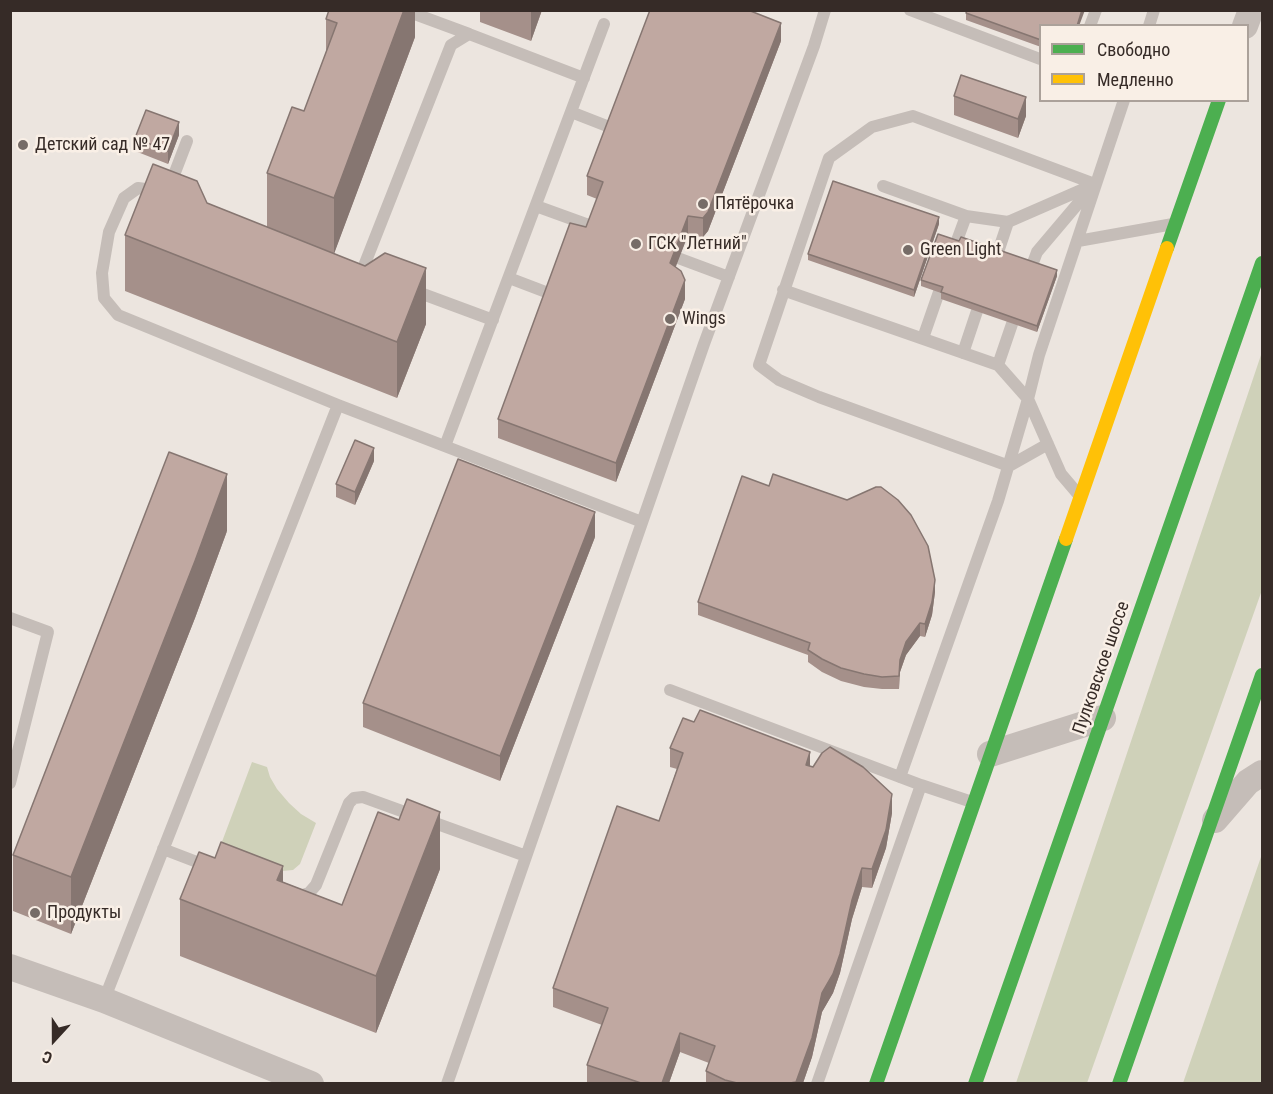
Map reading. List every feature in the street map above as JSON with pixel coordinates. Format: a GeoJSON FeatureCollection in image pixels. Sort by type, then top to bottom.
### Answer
{"type":"FeatureCollection","features":[{"type":"Feature","properties":{"kind":"main road"},"geometry":{"type":"LineString","coordinates":[[876,1083],[1218,102]]}},
{"type":"Feature","properties":{"kind":"main road","name":"Пулковское шоссе"},"geometry":{"type":"LineString","coordinates":[[975,1083],[1263,263]]}},
{"type":"Feature","properties":{"kind":"main road"},"geometry":{"type":"LineString","coordinates":[[1119,1083],[1263,675]]}},
{"type":"Feature","properties":{"kind":"street"},"geometry":{"type":"LineString","coordinates":[[990,754],[1103,718]]}},
{"type":"Feature","properties":{"kind":"street"},"geometry":{"type":"LineString","coordinates":[[1211,825],[1248,782],[1263,773]]}},
{"type":"Feature","properties":{"kind":"street"},"geometry":{"type":"LineString","coordinates":[[10,967],[104,1000],[312,1083]]}},
{"type":"Feature","properties":{"kind":"lane"},"geometry":{"type":"LineString","coordinates":[[404,10],[584,78]]}},
{"type":"Feature","properties":{"kind":"lane"},"geometry":{"type":"LineString","coordinates":[[910,10],[1039,58]]}},
{"type":"Feature","properties":{"kind":"lane"},"geometry":{"type":"LineString","coordinates":[[447,1083],[642,522],[814,46],[822,12]]}},
{"type":"Feature","properties":{"kind":"lane"},"geometry":{"type":"LineString","coordinates":[[445,446],[604,24]]}},
{"type":"Feature","properties":{"kind":"lane"},"geometry":{"type":"LineString","coordinates":[[383,279],[357,269],[451,45],[469,34]]}},
{"type":"Feature","properties":{"kind":"lane"},"geometry":{"type":"LineString","coordinates":[[900,777],[1009,466],[1039,355],[1123,102]]}},
{"type":"Feature","properties":{"kind":"lane"},"geometry":{"type":"LineString","coordinates":[[571,112],[612,128]]}},
{"type":"Feature","properties":{"kind":"lane"},"geometry":{"type":"LineString","coordinates":[[1048,444],[1009,466],[778,380],[759,365],[829,158],[872,127],[913,116],[1095,184]]}},
{"type":"Feature","properties":{"kind":"lane"},"geometry":{"type":"LineString","coordinates":[[187,141],[170,196],[138,188],[124,198],[109,232],[102,273],[104,298],[118,315],[132,323],[338,405],[642,522]]}},
{"type":"Feature","properties":{"kind":"lane"},"geometry":{"type":"LineString","coordinates":[[883,186],[966,216],[1008,222],[1095,184]]}},
{"type":"Feature","properties":{"kind":"lane"},"geometry":{"type":"LineString","coordinates":[[1031,268],[1037,252],[1095,184]]}},
{"type":"Feature","properties":{"kind":"lane"},"geometry":{"type":"LineString","coordinates":[[536,206],[594,227]]}},
{"type":"Feature","properties":{"kind":"lane"},"geometry":{"type":"LineString","coordinates":[[955,246],[966,216]]}},
{"type":"Feature","properties":{"kind":"lane"},"geometry":{"type":"LineString","coordinates":[[996,255],[1008,222]]}},
{"type":"Feature","properties":{"kind":"lane"},"geometry":{"type":"LineString","coordinates":[[1078,241],[1175,224]]}},
{"type":"Feature","properties":{"kind":"lane"},"geometry":{"type":"LineString","coordinates":[[678,258],[729,277]]}},
{"type":"Feature","properties":{"kind":"lane"},"geometry":{"type":"LineString","coordinates":[[508,278],[551,294]]}},
{"type":"Feature","properties":{"kind":"lane"},"geometry":{"type":"LineString","coordinates":[[404,287],[493,320]]}},
{"type":"Feature","properties":{"kind":"lane"},"geometry":{"type":"LineString","coordinates":[[783,290],[998,365],[1028,399],[1061,474],[1079,496]]}},
{"type":"Feature","properties":{"kind":"lane"},"geometry":{"type":"LineString","coordinates":[[923,338],[939,292]]}},
{"type":"Feature","properties":{"kind":"lane"},"geometry":{"type":"LineString","coordinates":[[963,352],[977,311]]}},
{"type":"Feature","properties":{"kind":"lane"},"geometry":{"type":"LineString","coordinates":[[998,365],[1012,324]]}},
{"type":"Feature","properties":{"kind":"lane"},"geometry":{"type":"LineString","coordinates":[[104,1000],[338,405]]}},
{"type":"Feature","properties":{"kind":"lane"},"geometry":{"type":"LineString","coordinates":[[10,618],[48,632],[10,783]]}},
{"type":"Feature","properties":{"kind":"lane"},"geometry":{"type":"LineString","coordinates":[[670,690],[921,785],[973,802]]}},
{"type":"Feature","properties":{"kind":"lane"},"geometry":{"type":"LineString","coordinates":[[817,1083],[921,785]]}},
{"type":"Feature","properties":{"kind":"lane"},"geometry":{"type":"LineString","coordinates":[[289,897],[301,897],[316,885],[349,804],[354,798],[363,797],[526,856]]}},
{"type":"Feature","properties":{"kind":"lane"},"geometry":{"type":"LineString","coordinates":[[163,849],[226,873]]}},
{"type":"Feature","properties":{"kind":"green space"},"geometry":{"type":"Polygon","coordinates":[[[1262,352],[1262,590],[1087,1083],[1016,1083],[1262,352]]]}},
{"type":"Feature","properties":{"kind":"green space"},"geometry":{"type":"Polygon","coordinates":[[[252,762],[267,767],[277,789],[289,803],[316,823],[300,864],[293,870],[282,871],[220,847],[252,762]]]}},
{"type":"Feature","properties":{"kind":"green space"},"geometry":{"type":"Polygon","coordinates":[[[1262,854],[1262,1083],[1183,1083],[1262,854]]]}},
{"type":"Feature","properties":{"kind":"building"},"geometry":{"type":"Polygon","coordinates":[[[329,10],[404,10],[334,198],[267,173],[292,107],[304,111],[337,23],[326,19],[329,10]]]}},
{"type":"Feature","properties":{"kind":"building","name":"ГСК \"Летний\""},"geometry":{"type":"Polygon","coordinates":[[[650,10],[748,10],[781,23],[708,212],[703,218],[688,216],[670,263],[681,271],[685,280],[616,463],[498,419],[570,223],[586,227],[603,182],[587,176],[650,10]]]}},
{"type":"Feature","properties":{"kind":"building"},"geometry":{"type":"Polygon","coordinates":[[[967,10],[1082,10],[1078,24],[1039,24],[1039,39],[966,13],[967,10]]]}},
{"type":"Feature","properties":{"kind":"building"},"geometry":{"type":"Polygon","coordinates":[[[961,75],[1026,97],[1018,119],[954,96],[961,75]]]}},
{"type":"Feature","properties":{"kind":"building"},"geometry":{"type":"Polygon","coordinates":[[[146,110],[179,122],[168,151],[135,138],[146,110]]]}},
{"type":"Feature","properties":{"kind":"building"},"geometry":{"type":"Polygon","coordinates":[[[153,164],[197,181],[207,203],[365,266],[385,253],[426,268],[397,342],[125,235],[153,164]]]}},
{"type":"Feature","properties":{"kind":"building"},"geometry":{"type":"Polygon","coordinates":[[[833,181],[939,217],[914,290],[808,254],[833,181]]]}},
{"type":"Feature","properties":{"kind":"building"},"geometry":{"type":"Polygon","coordinates":[[[938,234],[959,241],[961,237],[1057,270],[1037,326],[941,292],[943,287],[921,280],[938,234]]]}},
{"type":"Feature","properties":{"kind":"building"},"geometry":{"type":"Polygon","coordinates":[[[355,440],[374,448],[355,492],[336,484],[355,440]]]}},
{"type":"Feature","properties":{"kind":"building"},"geometry":{"type":"Polygon","coordinates":[[[169,452],[227,474],[71,877],[13,855],[169,452]]]}},
{"type":"Feature","properties":{"kind":"building"},"geometry":{"type":"Polygon","coordinates":[[[458,459],[595,512],[500,756],[363,703],[458,459]]]}},
{"type":"Feature","properties":{"kind":"building"},"geometry":{"type":"Polygon","coordinates":[[[773,474],[847,500],[881,487],[898,500],[911,515],[928,546],[935,580],[932,602],[925,624],[920,623],[906,642],[900,660],[899,676],[882,677],[841,668],[808,650],[810,643],[698,602],[742,476],[769,486],[773,474]]]}},
{"type":"Feature","properties":{"kind":"building"},"geometry":{"type":"Polygon","coordinates":[[[700,710],[810,752],[806,765],[813,767],[822,753],[830,747],[863,767],[892,794],[886,830],[872,869],[862,868],[840,954],[833,974],[822,993],[812,1038],[796,1082],[737,1083],[725,1080],[706,1071],[715,1046],[680,1033],[662,1083],[641,1083],[587,1065],[608,1008],[553,988],[617,806],[659,821],[683,753],[670,748],[683,718],[694,722],[700,710]]]}},
{"type":"Feature","properties":{"kind":"building"},"geometry":{"type":"Polygon","coordinates":[[[407,799],[440,812],[376,976],[180,899],[199,852],[215,858],[221,842],[283,866],[277,880],[342,905],[378,812],[399,820],[407,799]]]}},
{"type":"Feature","properties":{"kind":"traffic: fast"},"geometry":{"type":"LineString","coordinates":[[1167,248],[1218,102]]}},
{"type":"Feature","properties":{"kind":"traffic: fast"},"geometry":{"type":"LineString","coordinates":[[975,1084],[1262,263]]}},
{"type":"Feature","properties":{"kind":"traffic: fast"},"geometry":{"type":"LineString","coordinates":[[876,1084],[1066,539]]}},
{"type":"Feature","properties":{"kind":"traffic: fast"},"geometry":{"type":"LineString","coordinates":[[1119,1084],[1262,675]]}},
{"type":"Feature","properties":{"kind":"traffic: slow"},"geometry":{"type":"LineString","coordinates":[[1066,539],[1167,248]]}},
{"type":"Feature","properties":{"kind":"place","name":"Детский сад № 47"},"geometry":{"type":"Point","coordinates":[23,145]}},
{"type":"Feature","properties":{"kind":"place","name":"Пятёрочка"},"geometry":{"type":"Point","coordinates":[703,204]}},
{"type":"Feature","properties":{"kind":"place","name":"ГСК \"Летний\""},"geometry":{"type":"Point","coordinates":[636,244]}},
{"type":"Feature","properties":{"kind":"place","name":"Green Light"},"geometry":{"type":"Point","coordinates":[908,250]}},
{"type":"Feature","properties":{"kind":"place","name":"Wings"},"geometry":{"type":"Point","coordinates":[670,319]}},
{"type":"Feature","properties":{"kind":"place","name":"Продукты"},"geometry":{"type":"Point","coordinates":[35,913]}}]}
